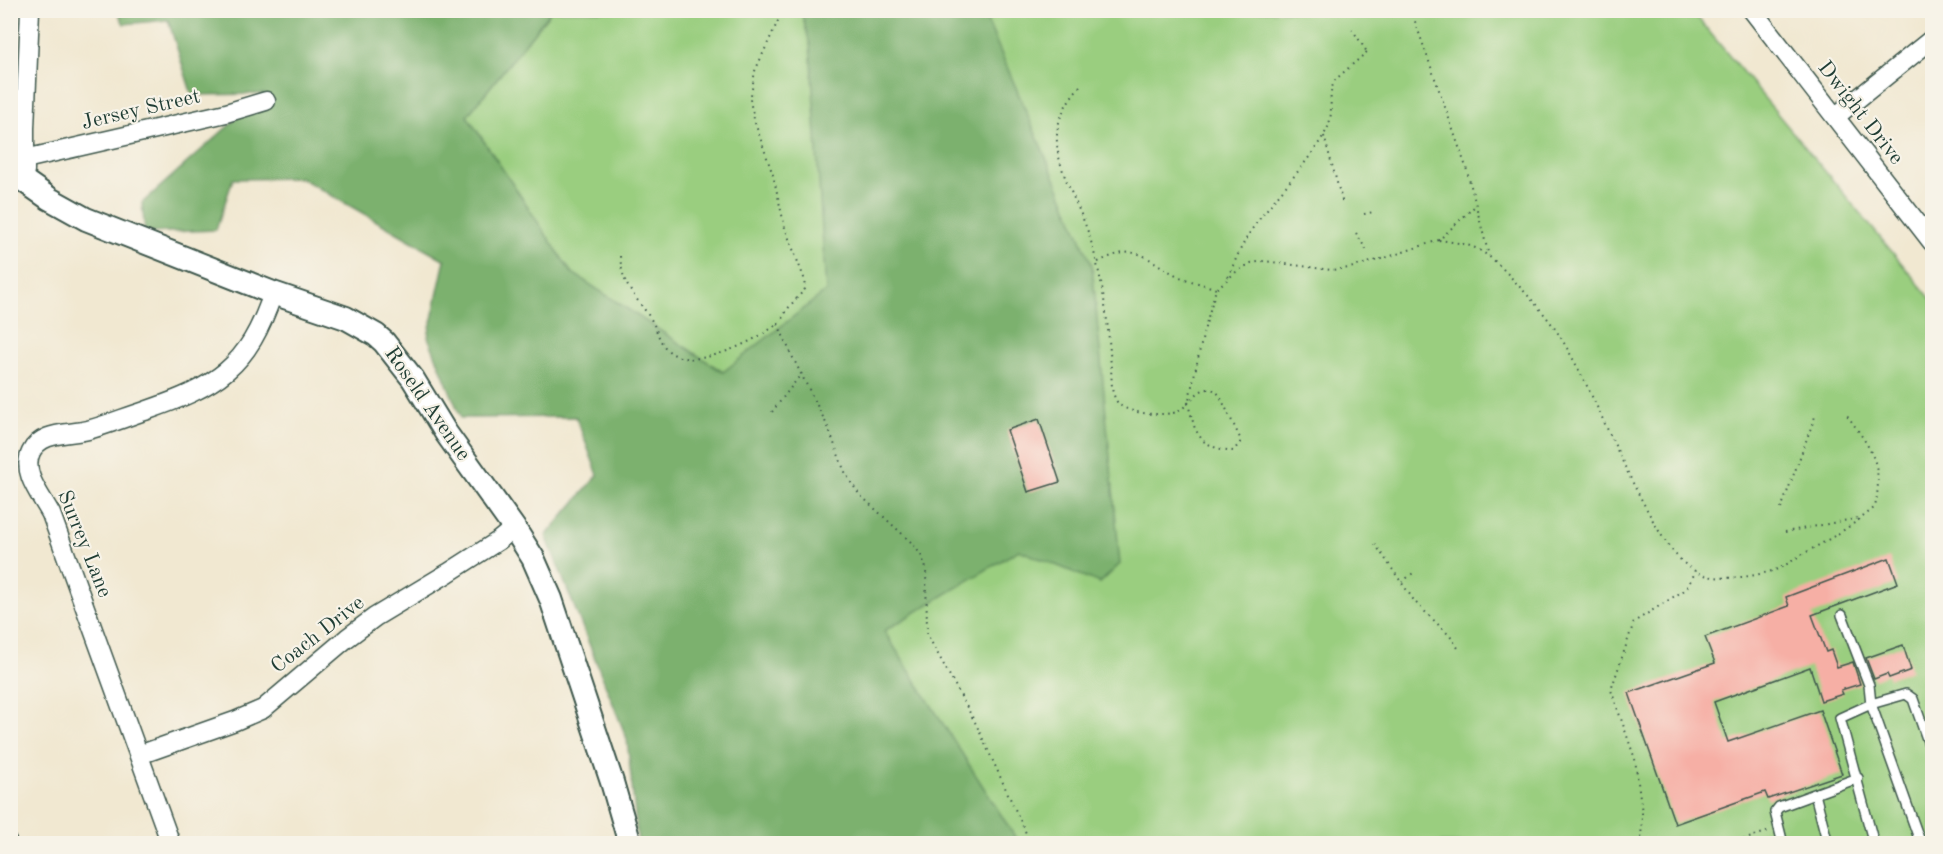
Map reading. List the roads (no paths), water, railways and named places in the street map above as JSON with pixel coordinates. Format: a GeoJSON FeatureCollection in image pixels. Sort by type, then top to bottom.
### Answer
{"type":"FeatureCollection","features":[{"type":"Feature","properties":{"kind":"street"},"geometry":{"type":"LineString","coordinates":[[20,170],[30,10]]}},
{"type":"Feature","properties":{"kind":"street","name":"Dwight Drive"},"geometry":{"type":"LineString","coordinates":[[1752,10],[1932,242]]}},
{"type":"Feature","properties":{"kind":"street"},"geometry":{"type":"LineString","coordinates":[[1835,117],[1932,39]]}},
{"type":"Feature","properties":{"kind":"street","name":"Jersey Street"},"geometry":{"type":"LineString","coordinates":[[20,170],[266,101]]}},
{"type":"Feature","properties":{"kind":"street","name":"Roseld Avenue"},"geometry":{"type":"LineString","coordinates":[[20,170],[50,199],[86,219],[273,293],[346,318],[366,328],[384,342],[412,379],[446,433],[533,558],[551,599],[609,771],[630,843]]}},
{"type":"Feature","properties":{"kind":"street","name":"Surrey Lane"},"geometry":{"type":"LineString","coordinates":[[171,843],[51,514],[28,474],[27,462],[35,445],[44,438],[90,429],[172,401],[219,378],[239,359],[253,341],[273,293]]}},
{"type":"Feature","properties":{"kind":"street","name":"Coach Drive"},"geometry":{"type":"LineString","coordinates":[[139,755],[236,721],[263,709],[375,617],[498,541],[514,528]]}},
{"type":"Feature","properties":{"kind":"lane"},"geometry":{"type":"LineString","coordinates":[[1842,615],[1869,685],[1871,704],[1921,843]]}},
{"type":"Feature","properties":{"kind":"lane"},"geometry":{"type":"LineString","coordinates":[[1874,843],[1858,778],[1846,748],[1840,718],[1871,704],[1906,694],[1913,699],[1932,753]]}},
{"type":"Feature","properties":{"kind":"lane"},"geometry":{"type":"LineString","coordinates":[[1782,843],[1774,812],[1779,807],[1858,778]]}},
{"type":"Feature","properties":{"kind":"lane"},"geometry":{"type":"LineString","coordinates":[[1815,794],[1828,843]]}},
{"type":"Feature","properties":{"kind":"lane"},"geometry":{"type":"LineString","coordinates":[[10,838],[13,843]]}}]}
